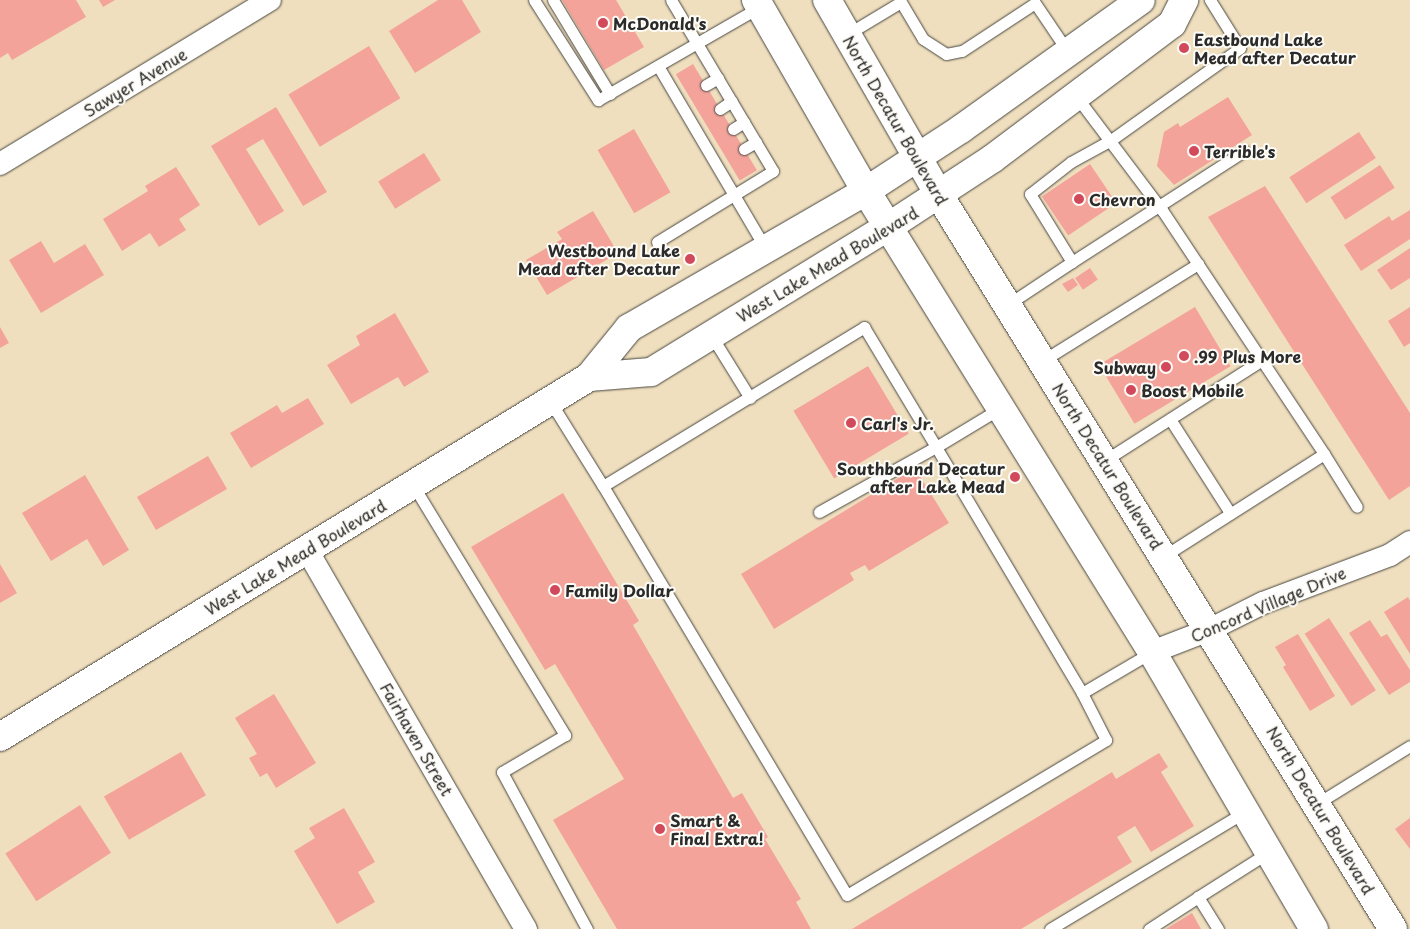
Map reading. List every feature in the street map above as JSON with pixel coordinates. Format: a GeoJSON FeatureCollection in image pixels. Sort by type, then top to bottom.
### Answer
{"type":"FeatureCollection","features":[{"type":"Feature","properties":{"kind":"main road","name":"North Decatur Boulevard"},"geometry":{"type":"LineString","coordinates":[[826,0],[939,195],[1318,803],[1393,929]]}},
{"type":"Feature","properties":{"kind":"main road","name":"West Lake Mead Boulevard"},"geometry":{"type":"LineString","coordinates":[[0,737],[589,377],[630,328],[866,191],[917,158],[1141,0]]}},
{"type":"Feature","properties":{"kind":"main road","name":"West Lake Mead Boulevard"},"geometry":{"type":"LineString","coordinates":[[589,377],[651,372],[939,195],[1172,24],[1184,0]]}},
{"type":"Feature","properties":{"kind":"main road"},"geometry":{"type":"LineString","coordinates":[[758,3],[866,191],[999,409],[1152,652],[1314,929]]}},
{"type":"Feature","properties":{"kind":"street","name":"Sawyer Avenue"},"geometry":{"type":"LineString","coordinates":[[0,164],[270,0]]}},
{"type":"Feature","properties":{"kind":"street","name":"Concord Village Drive"},"geometry":{"type":"LineString","coordinates":[[1152,652],[1209,630],[1263,603],[1390,554],[1410,542]]}},
{"type":"Feature","properties":{"kind":"street","name":"Fairhaven Street"},"geometry":{"type":"LineString","coordinates":[[307,550],[526,929]]}},
{"type":"Feature","properties":{"kind":"lane"},"geometry":{"type":"LineString","coordinates":[[534,0],[598,100],[697,43],[758,3]]}},
{"type":"Feature","properties":{"kind":"lane"},"geometry":{"type":"LineString","coordinates":[[553,0],[610,94]]}},
{"type":"Feature","properties":{"kind":"lane"},"geometry":{"type":"LineString","coordinates":[[656,242],[773,171],[671,0]]}},
{"type":"Feature","properties":{"kind":"lane"},"geometry":{"type":"LineString","coordinates":[[1072,262],[1030,194],[1071,162],[1112,140],[1240,48],[1210,0]]}},
{"type":"Feature","properties":{"kind":"lane"},"geometry":{"type":"LineString","coordinates":[[846,35],[901,2],[924,39],[946,54],[962,51],[1035,3],[1068,52]]}},
{"type":"Feature","properties":{"kind":"lane"},"geometry":{"type":"LineString","coordinates":[[658,66],[684,99],[698,122],[722,163],[734,194],[766,249]]}},
{"type":"Feature","properties":{"kind":"lane"},"geometry":{"type":"LineString","coordinates":[[706,85],[718,78]]}},
{"type":"Feature","properties":{"kind":"lane"},"geometry":{"type":"LineString","coordinates":[[1076,96],[1112,140],[1159,206],[1324,454],[1357,507]]}},
{"type":"Feature","properties":{"kind":"lane"},"geometry":{"type":"LineString","coordinates":[[720,108],[732,101]]}},
{"type":"Feature","properties":{"kind":"lane"},"geometry":{"type":"LineString","coordinates":[[732,129],[744,122]]}},
{"type":"Feature","properties":{"kind":"lane"},"geometry":{"type":"LineString","coordinates":[[744,149],[756,142]]}},
{"type":"Feature","properties":{"kind":"lane"},"geometry":{"type":"LineString","coordinates":[[1007,304],[1244,151]]}},
{"type":"Feature","properties":{"kind":"lane"},"geometry":{"type":"LineString","coordinates":[[1042,361],[1198,264]]}},
{"type":"Feature","properties":{"kind":"lane"},"geometry":{"type":"LineString","coordinates":[[550,402],[603,486],[848,895],[1106,740],[1082,693],[864,327],[603,486]]}},
{"type":"Feature","properties":{"kind":"lane"},"geometry":{"type":"LineString","coordinates":[[711,335],[750,398]]}},
{"type":"Feature","properties":{"kind":"lane"},"geometry":{"type":"LineString","coordinates":[[1104,461],[1262,360]]}},
{"type":"Feature","properties":{"kind":"lane"},"geometry":{"type":"LineString","coordinates":[[820,512],[936,447],[999,409]]}},
{"type":"Feature","properties":{"kind":"lane"},"geometry":{"type":"LineString","coordinates":[[1170,419],[1230,513]]}},
{"type":"Feature","properties":{"kind":"lane"},"geometry":{"type":"LineString","coordinates":[[1164,556],[1324,454]]}},
{"type":"Feature","properties":{"kind":"lane"},"geometry":{"type":"LineString","coordinates":[[413,485],[565,734],[502,772],[587,929]]}},
{"type":"Feature","properties":{"kind":"lane"},"geometry":{"type":"LineString","coordinates":[[1082,693],[1152,652]]}},
{"type":"Feature","properties":{"kind":"lane"},"geometry":{"type":"LineString","coordinates":[[1318,803],[1410,746]]}},
{"type":"Feature","properties":{"kind":"lane"},"geometry":{"type":"LineString","coordinates":[[1050,929],[1245,812]]}},
{"type":"Feature","properties":{"kind":"lane"},"geometry":{"type":"LineString","coordinates":[[1149,929],[1269,852]]}},
{"type":"Feature","properties":{"kind":"lane"},"geometry":{"type":"LineString","coordinates":[[1198,897],[1218,929]]}},
{"type":"Feature","properties":{"kind":"building"},"geometry":{"type":"Polygon","coordinates":[[[0,0],[76,0],[86,17],[12,60],[8,53],[0,58],[0,0]]]}},
{"type":"Feature","properties":{"kind":"building"},"geometry":{"type":"Polygon","coordinates":[[[99,0],[115,0],[103,7],[99,0]]]}},
{"type":"Feature","properties":{"kind":"building"},"geometry":{"type":"Polygon","coordinates":[[[438,0],[462,0],[481,32],[415,73],[389,31],[438,0]]]}},
{"type":"Feature","properties":{"kind":"building","name":"McDonald's"},"geometry":{"type":"Polygon","coordinates":[[[562,0],[616,0],[644,47],[604,70],[562,0]]]}},
{"type":"Feature","properties":{"kind":"building"},"geometry":{"type":"Polygon","coordinates":[[[369,46],[400,98],[320,147],[288,94],[369,46]]]}},
{"type":"Feature","properties":{"kind":"building"},"geometry":{"type":"Polygon","coordinates":[[[693,64],[757,170],[740,181],[676,74],[693,64]]]}},
{"type":"Feature","properties":{"kind":"building","name":"Terrible's"},"geometry":{"type":"Polygon","coordinates":[[[1228,97],[1252,135],[1174,185],[1157,166],[1164,132],[1178,123],[1180,127],[1228,97]]]}},
{"type":"Feature","properties":{"kind":"building"},"geometry":{"type":"Polygon","coordinates":[[[276,107],[327,192],[303,206],[263,139],[246,149],[284,211],[259,226],[211,146],[276,107]]]}},
{"type":"Feature","properties":{"kind":"building"},"geometry":{"type":"Polygon","coordinates":[[[634,129],[670,192],[634,213],[598,150],[634,129]]]}},
{"type":"Feature","properties":{"kind":"building"},"geometry":{"type":"Polygon","coordinates":[[[1359,132],[1376,158],[1306,203],[1289,177],[1359,132]]]}},
{"type":"Feature","properties":{"kind":"building"},"geometry":{"type":"Polygon","coordinates":[[[424,153],[441,180],[395,209],[378,182],[424,153]]]}},
{"type":"Feature","properties":{"kind":"building"},"geometry":{"type":"Polygon","coordinates":[[[1090,164],[1116,203],[1068,235],[1042,196],[1090,164]]]}},
{"type":"Feature","properties":{"kind":"building"},"geometry":{"type":"Polygon","coordinates":[[[1380,165],[1395,188],[1345,220],[1331,197],[1380,165]]]}},
{"type":"Feature","properties":{"kind":"building"},"geometry":{"type":"Polygon","coordinates":[[[176,167],[200,205],[179,219],[186,230],[159,247],[150,233],[122,251],[103,219],[148,191],[145,186],[176,167]]]}},
{"type":"Feature","properties":{"kind":"building"},"geometry":{"type":"Polygon","coordinates":[[[1265,186],[1410,413],[1410,486],[1389,500],[1208,217],[1265,186]]]}},
{"type":"Feature","properties":{"kind":"building"},"geometry":{"type":"Polygon","coordinates":[[[1410,210],[1410,239],[1361,271],[1344,245],[1389,216],[1392,221],[1410,210]]]}},
{"type":"Feature","properties":{"kind":"building"},"geometry":{"type":"Polygon","coordinates":[[[593,211],[618,253],[547,295],[526,260],[562,239],[557,232],[593,211]]]}},
{"type":"Feature","properties":{"kind":"building"},"geometry":{"type":"Polygon","coordinates":[[[41,241],[54,263],[85,244],[104,275],[41,313],[9,260],[41,241]]]}},
{"type":"Feature","properties":{"kind":"building"},"geometry":{"type":"Polygon","coordinates":[[[1410,248],[1410,278],[1391,290],[1377,270],[1410,248]]]}},
{"type":"Feature","properties":{"kind":"building"},"geometry":{"type":"Polygon","coordinates":[[[1090,268],[1098,280],[1083,290],[1075,278],[1090,268]]]}},
{"type":"Feature","properties":{"kind":"building"},"geometry":{"type":"Polygon","coordinates":[[[1073,278],[1078,285],[1068,292],[1062,284],[1073,278]]]}},
{"type":"Feature","properties":{"kind":"building"},"geometry":{"type":"Polygon","coordinates":[[[1195,307],[1231,366],[1135,424],[1099,365],[1195,307]]]}},
{"type":"Feature","properties":{"kind":"building"},"geometry":{"type":"Polygon","coordinates":[[[1410,307],[1410,343],[1404,347],[1388,321],[1410,307]]]}},
{"type":"Feature","properties":{"kind":"building"},"geometry":{"type":"Polygon","coordinates":[[[395,313],[429,372],[404,387],[398,377],[351,404],[327,365],[360,345],[356,336],[395,313]]]}},
{"type":"Feature","properties":{"kind":"building"},"geometry":{"type":"Polygon","coordinates":[[[0,327],[9,343],[0,348],[0,327]]]}},
{"type":"Feature","properties":{"kind":"building","name":"Carl's Jr."},"geometry":{"type":"Polygon","coordinates":[[[868,366],[909,434],[834,479],[793,411],[868,366]]]}},
{"type":"Feature","properties":{"kind":"building"},"geometry":{"type":"Polygon","coordinates":[[[308,398],[324,424],[251,468],[230,433],[277,405],[282,413],[308,398]]]}},
{"type":"Feature","properties":{"kind":"building"},"geometry":{"type":"Polygon","coordinates":[[[208,456],[227,489],[156,530],[137,497],[208,456]]]}},
{"type":"Feature","properties":{"kind":"building"},"geometry":{"type":"Polygon","coordinates":[[[915,468],[949,523],[869,571],[865,565],[850,573],[854,580],[774,629],[741,574],[915,468]]]}},
{"type":"Feature","properties":{"kind":"building"},"geometry":{"type":"Polygon","coordinates":[[[85,475],[129,550],[103,566],[87,539],[51,561],[22,513],[85,475]]]}},
{"type":"Feature","properties":{"kind":"building"},"geometry":{"type":"Polygon","coordinates":[[[563,493],[639,621],[633,625],[733,798],[742,793],[768,837],[765,839],[801,899],[796,902],[811,929],[617,929],[553,820],[624,779],[555,664],[545,670],[471,547],[563,493]]]}},
{"type":"Feature","properties":{"kind":"building"},"geometry":{"type":"Polygon","coordinates":[[[0,564],[17,593],[0,603],[0,564]]]}},
{"type":"Feature","properties":{"kind":"building"},"geometry":{"type":"Polygon","coordinates":[[[1408,597],[1410,601],[1410,654],[1384,612],[1408,597]]]}},
{"type":"Feature","properties":{"kind":"building"},"geometry":{"type":"Polygon","coordinates":[[[1329,618],[1376,690],[1352,706],[1305,634],[1329,618]]]}},
{"type":"Feature","properties":{"kind":"building"},"geometry":{"type":"Polygon","coordinates":[[[1370,620],[1381,637],[1387,634],[1410,670],[1410,682],[1389,695],[1349,633],[1370,620]]]}},
{"type":"Feature","properties":{"kind":"building"},"geometry":{"type":"Polygon","coordinates":[[[1298,634],[1335,696],[1310,711],[1283,667],[1286,665],[1275,647],[1298,634]]]}},
{"type":"Feature","properties":{"kind":"building"},"geometry":{"type":"Polygon","coordinates":[[[274,694],[316,763],[276,788],[267,773],[260,777],[249,758],[257,754],[235,718],[274,694]]]}},
{"type":"Feature","properties":{"kind":"building"},"geometry":{"type":"Polygon","coordinates":[[[181,752],[206,795],[129,840],[104,796],[181,752]]]}},
{"type":"Feature","properties":{"kind":"building"},"geometry":{"type":"Polygon","coordinates":[[[1159,753],[1168,767],[1161,772],[1194,826],[1151,852],[1135,826],[1117,837],[1132,862],[1021,929],[852,929],[1112,772],[1116,779],[1159,753]]]}},
{"type":"Feature","properties":{"kind":"building"},"geometry":{"type":"Polygon","coordinates":[[[80,805],[111,853],[36,901],[5,853],[80,805]]]}},
{"type":"Feature","properties":{"kind":"building"},"geometry":{"type":"Polygon","coordinates":[[[344,808],[375,862],[358,872],[375,902],[337,924],[294,851],[315,838],[309,828],[344,808]]]}},
{"type":"Feature","properties":{"kind":"building"},"geometry":{"type":"Polygon","coordinates":[[[1410,818],[1410,849],[1395,829],[1410,818]]]}},
{"type":"Feature","properties":{"kind":"building"},"geometry":{"type":"Polygon","coordinates":[[[1192,913],[1201,929],[1166,929],[1192,913]]]}},
{"type":"Feature","properties":{"kind":"place","name":"McDonald's"},"geometry":{"type":"Point","coordinates":[603,23]}},
{"type":"Feature","properties":{"kind":"place","name":"Eastbound Lake Mead after Decatur"},"geometry":{"type":"Point","coordinates":[1184,48]}},
{"type":"Feature","properties":{"kind":"place","name":"Terrible's"},"geometry":{"type":"Point","coordinates":[1194,151]}},
{"type":"Feature","properties":{"kind":"place","name":"Chevron"},"geometry":{"type":"Point","coordinates":[1079,199]}},
{"type":"Feature","properties":{"kind":"place","name":"Westbound Lake Mead after Decatur"},"geometry":{"type":"Point","coordinates":[690,259]}},
{"type":"Feature","properties":{"kind":"place","name":".99 Plus More"},"geometry":{"type":"Point","coordinates":[1184,356]}},
{"type":"Feature","properties":{"kind":"place","name":"Subway"},"geometry":{"type":"Point","coordinates":[1166,367]}},
{"type":"Feature","properties":{"kind":"place","name":"Boost Mobile"},"geometry":{"type":"Point","coordinates":[1131,390]}},
{"type":"Feature","properties":{"kind":"place","name":"Carl's Jr."},"geometry":{"type":"Point","coordinates":[851,423]}},
{"type":"Feature","properties":{"kind":"place","name":"Southbound Decatur after Lake Mead"},"geometry":{"type":"Point","coordinates":[1015,477]}},
{"type":"Feature","properties":{"kind":"place","name":"Family Dollar"},"geometry":{"type":"Point","coordinates":[555,590]}},
{"type":"Feature","properties":{"kind":"place","name":"Smart & Final Extra!"},"geometry":{"type":"Point","coordinates":[660,829]}}]}
